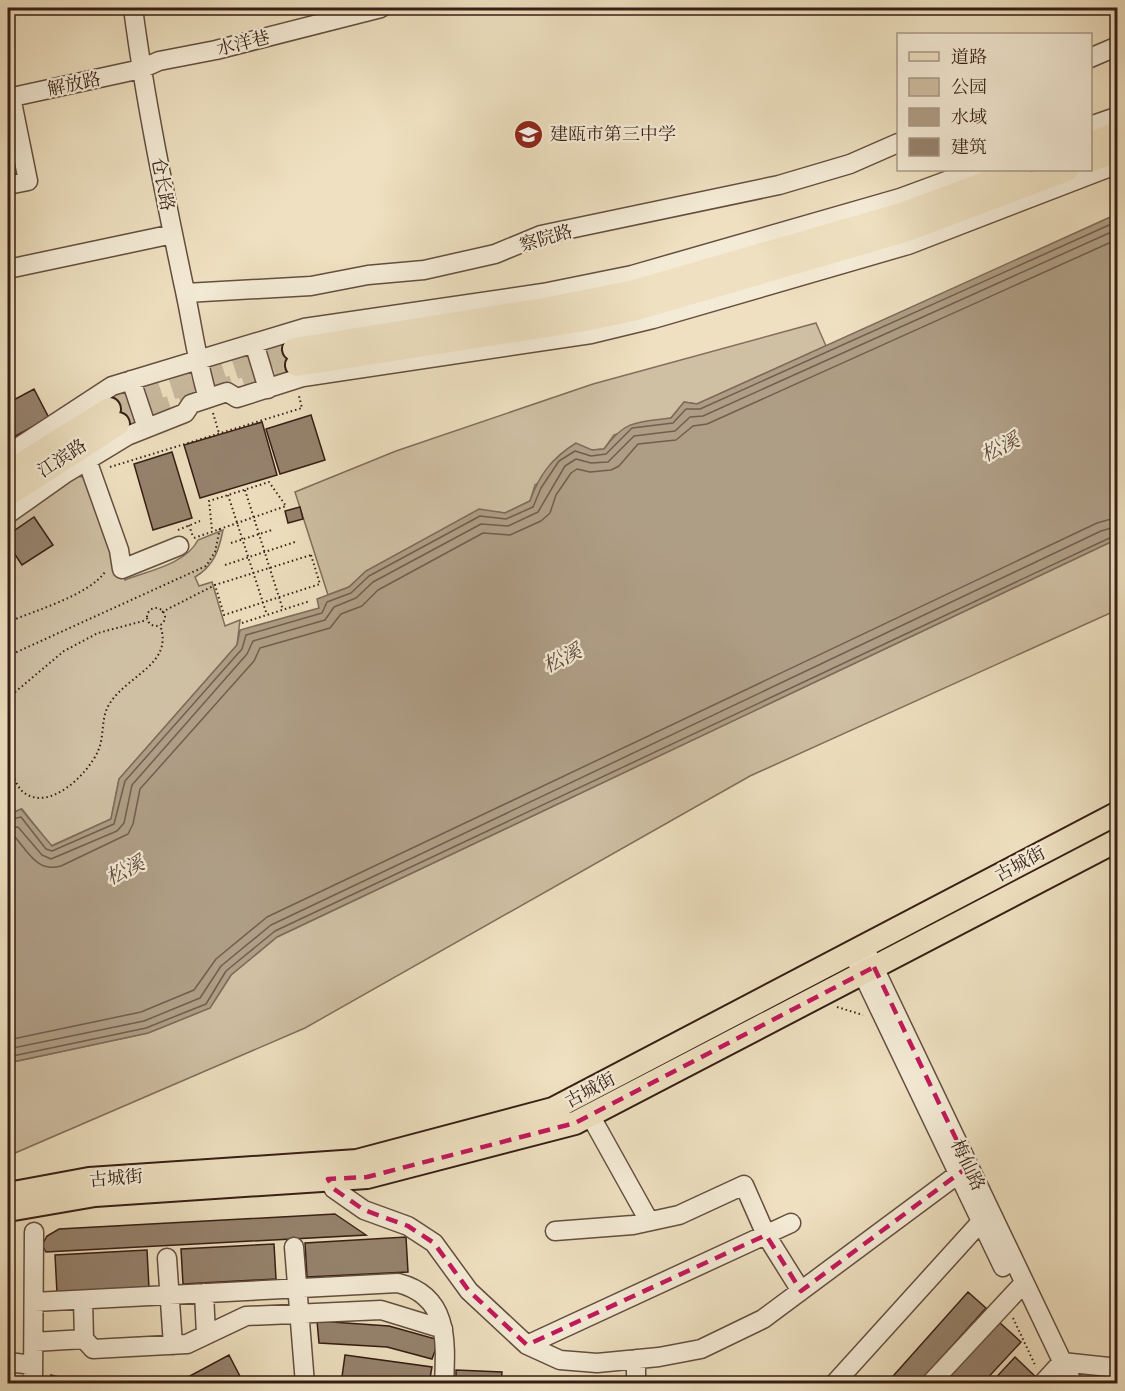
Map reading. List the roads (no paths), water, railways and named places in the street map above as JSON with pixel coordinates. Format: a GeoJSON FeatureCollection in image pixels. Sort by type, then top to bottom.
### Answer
{"type":"FeatureCollection","features":[{"type":"Feature","properties":{"kind":"main road"},"geometry":{"type":"LineString","coordinates":[[1092,142],[1117,125]]}},
{"type":"Feature","properties":{"kind":"main road"},"geometry":{"type":"LineString","coordinates":[[1092,160],[1118,151]]}},
{"type":"Feature","properties":{"kind":"main road"},"geometry":{"type":"LineString","coordinates":[[295,365],[634,291],[901,214],[1017,171]]}},
{"type":"Feature","properties":{"kind":"main road"},"geometry":{"type":"LineString","coordinates":[[295,365],[585,320],[637,309],[905,231],[1064,171]]}},
{"type":"Feature","properties":{"kind":"main road","name":"江滨路"},"geometry":{"type":"LineString","coordinates":[[8,472],[114,417],[76,448],[8,495]]}},
{"type":"Feature","properties":{"kind":"main road","name":"古城街"},"geometry":{"type":"LineString","coordinates":[[8,1194],[89,1179],[357,1161],[553,1109],[1118,813]]}},
{"type":"Feature","properties":{"kind":"main road","name":"古城街"},"geometry":{"type":"LineString","coordinates":[[8,1210],[95,1195],[367,1177],[575,1123],[1118,840]]}},
{"type":"Feature","properties":{"kind":"street","name":"仓长路"},"geometry":{"type":"LineString","coordinates":[[124,8],[186,293],[197,360],[208,398]]}},
{"type":"Feature","properties":{"kind":"street","name":"仓长路"},"geometry":{"type":"LineString","coordinates":[[133,8],[136,70]]}},
{"type":"Feature","properties":{"kind":"street","name":"水洋巷"},"geometry":{"type":"LineString","coordinates":[[136,70],[159,61],[381,8]]}},
{"type":"Feature","properties":{"kind":"street"},"geometry":{"type":"LineString","coordinates":[[1092,57],[1118,45]]}},
{"type":"Feature","properties":{"kind":"street","name":"解放路"},"geometry":{"type":"LineString","coordinates":[[9,97],[136,70]]}},
{"type":"Feature","properties":{"kind":"street"},"geometry":{"type":"LineString","coordinates":[[8,184],[28,181],[9,97]]}},
{"type":"Feature","properties":{"kind":"street"},"geometry":{"type":"LineString","coordinates":[[1092,126],[1117,125]]}},
{"type":"Feature","properties":{"kind":"street","name":"察院路"},"geometry":{"type":"LineString","coordinates":[[186,293],[311,286],[368,275],[424,270],[495,254],[541,235],[779,184],[850,164],[897,143]]}},
{"type":"Feature","properties":{"kind":"street"},"geometry":{"type":"LineString","coordinates":[[8,514],[95,464],[127,436],[184,413],[191,404],[208,398],[227,392],[237,398],[268,389],[295,365],[591,334],[653,319],[908,245],[1118,164]]}},
{"type":"Feature","properties":{"kind":"street"},"geometry":{"type":"LineString","coordinates":[[8,454],[112,386],[304,328],[543,293],[632,275],[900,198],[973,171]]}},
{"type":"Feature","properties":{"kind":"street"},"geometry":{"type":"LineString","coordinates":[[8,269],[173,234]]}},
{"type":"Feature","properties":{"kind":"street"},"geometry":{"type":"LineString","coordinates":[[254,343],[268,389]]}},
{"type":"Feature","properties":{"kind":"street"},"geometry":{"type":"LineString","coordinates":[[131,380],[147,428]]}},
{"type":"Feature","properties":{"kind":"street"},"geometry":{"type":"LineString","coordinates":[[95,464],[120,550],[122,568],[180,539]]}},
{"type":"Feature","properties":{"kind":"street","name":"梅仙路"},"geometry":{"type":"LineString","coordinates":[[858,950],[1020,1288],[1054,1375],[1072,1383]]}},
{"type":"Feature","properties":{"kind":"street"},"geometry":{"type":"LineString","coordinates":[[590,1115],[649,1221]]}},
{"type":"Feature","properties":{"kind":"street"},"geometry":{"type":"LineString","coordinates":[[328,1179],[334,1189],[364,1210],[408,1226],[434,1244],[470,1291],[527,1345],[560,1360],[597,1363],[701,1349],[763,1319],[963,1170]]}},
{"type":"Feature","properties":{"kind":"street"},"geometry":{"type":"LineString","coordinates":[[555,1231],[649,1221],[679,1215],[744,1185],[766,1235],[801,1291]]}},
{"type":"Feature","properties":{"kind":"street"},"geometry":{"type":"LineString","coordinates":[[834,1383],[986,1216]]}},
{"type":"Feature","properties":{"kind":"street"},"geometry":{"type":"LineString","coordinates":[[527,1345],[791,1223]]}},
{"type":"Feature","properties":{"kind":"street"},"geometry":{"type":"LineString","coordinates":[[8,1362],[33,1374],[34,1232]]}},
{"type":"Feature","properties":{"kind":"street"},"geometry":{"type":"LineString","coordinates":[[294,1247],[305,1383]]}},
{"type":"Feature","properties":{"kind":"street"},"geometry":{"type":"LineString","coordinates":[[167,1258],[173,1345]]}},
{"type":"Feature","properties":{"kind":"street"},"geometry":{"type":"LineString","coordinates":[[34,1302],[398,1283],[416,1288],[442,1318],[444,1383]]}},
{"type":"Feature","properties":{"kind":"street"},"geometry":{"type":"LineString","coordinates":[[380,1284],[381,1310]]}},
{"type":"Feature","properties":{"kind":"street"},"geometry":{"type":"LineString","coordinates":[[930,1383],[1020,1288]]}},
{"type":"Feature","properties":{"kind":"street"},"geometry":{"type":"LineString","coordinates":[[253,1291],[255,1316]]}},
{"type":"Feature","properties":{"kind":"street"},"geometry":{"type":"LineString","coordinates":[[204,1293],[206,1335]]}},
{"type":"Feature","properties":{"kind":"street"},"geometry":{"type":"LineString","coordinates":[[83,1300],[84,1339],[93,1349],[187,1344],[246,1316],[381,1310],[443,1329]]}},
{"type":"Feature","properties":{"kind":"street"},"geometry":{"type":"LineString","coordinates":[[34,1342],[84,1339]]}},
{"type":"Feature","properties":{"kind":"street"},"geometry":{"type":"LineString","coordinates":[[636,1359],[636,1383]]}},
{"type":"Feature","properties":{"kind":"street"},"geometry":{"type":"LineString","coordinates":[[1054,1375],[1118,1368]]}},
{"type":"Feature","properties":{"kind":"water","name":"松溪"},"geometry":{"type":"Polygon","coordinates":[[[1117,214],[1117,539],[277,937],[231,975],[210,1008],[148,1033],[8,1063],[8,815],[21,809],[52,846],[111,819],[119,779],[237,645],[240,630],[319,608],[317,599],[349,587],[366,571],[479,509],[505,513],[530,501],[547,468],[576,443],[592,450],[604,449],[619,432],[633,424],[671,418],[684,402],[697,404],[1117,214]]]}},
{"type":"Feature","properties":{"kind":"tunnel"},"geometry":{"type":"LineString","coordinates":[[109,409],[294,349]]}},
{"type":"Feature","properties":{"kind":"tunnel"},"geometry":{"type":"LineString","coordinates":[[118,424],[297,365]]}},
{"type":"Feature","properties":{"kind":"place","name":"建瓯市第三中学"},"geometry":{"type":"Point","coordinates":[529,134]}}]}
